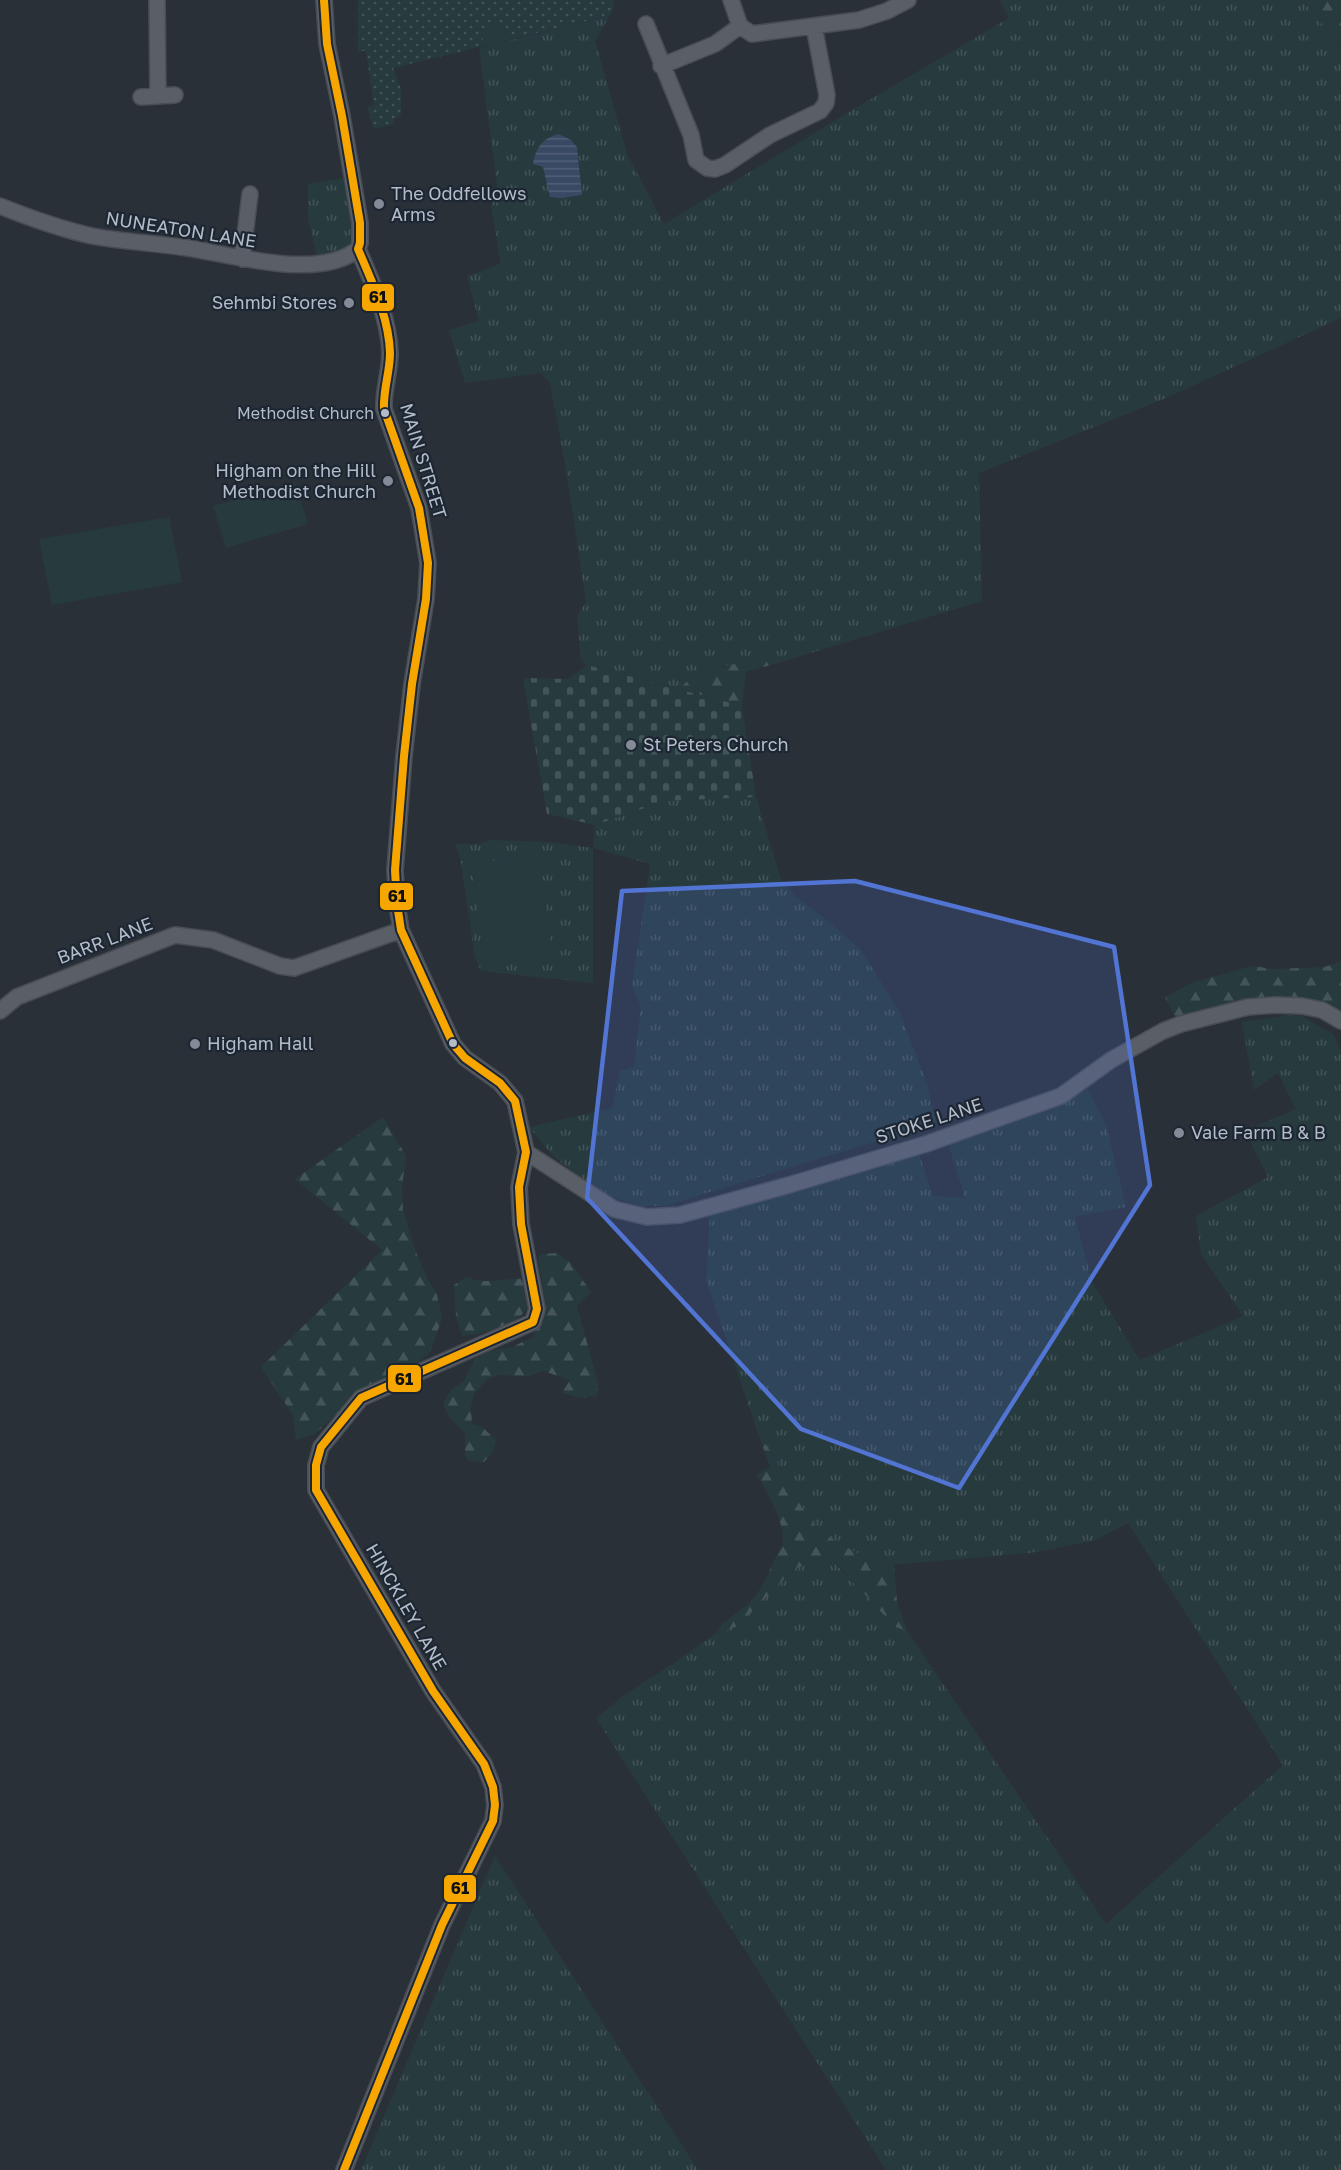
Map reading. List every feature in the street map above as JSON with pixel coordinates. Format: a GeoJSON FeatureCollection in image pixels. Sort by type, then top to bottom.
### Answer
{"type":"FeatureCollection","features":[{"type":"Feature","properties":{"kind":"street"},"geometry":{"type":"LineString","coordinates":[[157,0],[158,95]]}},
{"type":"Feature","properties":{"kind":"street","name":"MAIN STREET"},"geometry":{"type":"LineString","coordinates":[[324,0],[327,44],[360,223],[358,249],[371,278],[387,333],[390,355],[384,410],[419,508],[428,564],[426,599],[405,745],[395,870],[401,930],[453,1044],[465,1058],[500,1083],[515,1101],[526,1152]]}},
{"type":"Feature","properties":{"kind":"street"},"geometry":{"type":"LineString","coordinates":[[731,0],[740,26],[752,34],[859,20],[887,11],[908,0]]}},
{"type":"Feature","properties":{"kind":"street"},"geometry":{"type":"LineString","coordinates":[[646,24],[661,66],[691,135],[696,160],[707,168],[715,169],[725,165],[770,135],[820,111],[826,103],[828,95],[814,26]]}},
{"type":"Feature","properties":{"kind":"street"},"geometry":{"type":"LineString","coordinates":[[661,66],[716,44],[740,26]]}},
{"type":"Feature","properties":{"kind":"street"},"geometry":{"type":"LineString","coordinates":[[141,97],[175,95]]}},
{"type":"Feature","properties":{"kind":"street"},"geometry":{"type":"LineString","coordinates":[[242,259],[250,194]]}},
{"type":"Feature","properties":{"kind":"street","name":"NUNEATON LANE"},"geometry":{"type":"LineString","coordinates":[[0,206],[91,235],[187,248],[273,264],[313,264],[343,258],[358,249]]}},
{"type":"Feature","properties":{"kind":"street","name":"BARR LANE"},"geometry":{"type":"LineString","coordinates":[[0,1011],[17,997],[175,935],[213,940],[280,966],[294,968],[401,930]]}},
{"type":"Feature","properties":{"kind":"street","name":"STOKE LANE"},"geometry":{"type":"LineString","coordinates":[[526,1152],[614,1209],[647,1217],[681,1215],[926,1144],[1061,1096],[1111,1060],[1181,1023],[1248,1007],[1275,1005],[1302,1006],[1322,1010],[1341,1020]]}},
{"type":"Feature","properties":{"kind":"street","name":"HINCKLEY LANE"},"geometry":{"type":"LineString","coordinates":[[344,2170],[442,1925],[493,1821],[495,1805],[494,1787],[484,1764],[433,1691],[316,1490],[316,1465],[321,1447],[361,1398],[533,1322],[537,1309],[521,1224],[519,1186],[526,1152]]}},
{"type":"Feature","properties":{"kind":"highlighted area"},"geometry":{"type":"Polygon","coordinates":[[[855,881],[1114,947],[1150,1185],[959,1488],[801,1429],[587,1198],[622,891],[855,881]]]}},
{"type":"Feature","properties":{"kind":"green space"},"geometry":{"type":"Polygon","coordinates":[[[358,0],[613,0],[614,7],[610,15],[393,68],[401,89],[401,115],[393,119],[394,124],[374,129],[367,107],[374,105],[366,51],[358,51],[358,0]]]}},
{"type":"Feature","properties":{"kind":"green space"},"geometry":{"type":"Polygon","coordinates":[[[1000,0],[1303,0],[1341,48],[1341,318],[1166,398],[979,473],[982,601],[774,664],[770,661],[710,670],[689,680],[679,689],[587,665],[581,660],[577,616],[586,602],[566,469],[550,383],[541,373],[465,383],[449,330],[479,321],[467,276],[501,264],[491,206],[498,193],[479,48],[610,15],[595,41],[627,154],[664,224],[1009,18],[1000,0]]]}},
{"type":"Feature","properties":{"kind":"green space"},"geometry":{"type":"Polygon","coordinates":[[[1304,0],[1341,0],[1341,48],[1304,0]]]}},
{"type":"Feature","properties":{"kind":"green space"},"geometry":{"type":"Polygon","coordinates":[[[505,23],[509,40],[484,47],[481,29],[505,23]]]}},
{"type":"Feature","properties":{"kind":"green space"},"geometry":{"type":"Polygon","coordinates":[[[344,178],[350,207],[352,245],[348,249],[317,257],[308,218],[308,184],[344,178]]]}},
{"type":"Feature","properties":{"kind":"green space"},"geometry":{"type":"Polygon","coordinates":[[[295,482],[308,524],[226,548],[213,506],[295,482]]]}},
{"type":"Feature","properties":{"kind":"green space"},"geometry":{"type":"Polygon","coordinates":[[[169,517],[182,582],[52,605],[39,539],[169,517]]]}},
{"type":"Feature","properties":{"kind":"green space"},"geometry":{"type":"Polygon","coordinates":[[[752,660],[770,661],[774,664],[746,672],[742,706],[679,689],[704,672],[752,660]]]}},
{"type":"Feature","properties":{"kind":"green space"},"geometry":{"type":"Polygon","coordinates":[[[587,665],[742,706],[756,797],[665,801],[595,825],[547,814],[523,678],[569,679],[587,665]]]}},
{"type":"Feature","properties":{"kind":"green space"},"geometry":{"type":"Polygon","coordinates":[[[756,797],[781,879],[796,897],[861,950],[900,1013],[927,1084],[936,1123],[664,1206],[642,1206],[601,1194],[552,1155],[529,1127],[612,1108],[620,1071],[634,1067],[641,1006],[632,986],[650,864],[593,848],[595,825],[665,801],[756,797]]]}},
{"type":"Feature","properties":{"kind":"green space"},"geometry":{"type":"Polygon","coordinates":[[[491,840],[548,842],[593,848],[593,983],[481,971],[475,957],[460,857],[455,844],[478,844],[491,840]]]}},
{"type":"Feature","properties":{"kind":"green space"},"geometry":{"type":"Polygon","coordinates":[[[540,856],[552,954],[484,962],[472,863],[540,856]]]}},
{"type":"Feature","properties":{"kind":"green space"},"geometry":{"type":"Polygon","coordinates":[[[1341,961],[1341,1010],[1296,999],[1240,1001],[1176,1018],[1165,997],[1191,983],[1252,966],[1274,969],[1325,967],[1341,961]]]}},
{"type":"Feature","properties":{"kind":"green space"},"geometry":{"type":"Polygon","coordinates":[[[1298,1014],[1333,1034],[1341,1051],[1341,2170],[886,2170],[596,1718],[623,1696],[715,1634],[738,1625],[794,1569],[817,1561],[834,1562],[895,1627],[907,1631],[1106,1924],[1283,1765],[1128,1523],[1093,1541],[1030,1553],[879,1566],[824,1534],[807,1517],[775,1458],[758,1433],[706,1280],[710,1213],[919,1154],[933,1196],[965,1198],[949,1147],[955,1139],[1088,1090],[1106,1125],[1126,1207],[1075,1217],[1092,1282],[1140,1360],[1243,1316],[1201,1254],[1196,1216],[1268,1177],[1245,1131],[1296,1109],[1278,1073],[1254,1090],[1242,1022],[1298,1014]]]}},
{"type":"Feature","properties":{"kind":"green space"},"geometry":{"type":"Polygon","coordinates":[[[383,1117],[406,1156],[402,1187],[403,1210],[416,1252],[437,1295],[442,1318],[431,1351],[419,1362],[360,1392],[315,1434],[296,1440],[293,1415],[261,1367],[382,1250],[295,1179],[383,1117]]]}},
{"type":"Feature","properties":{"kind":"green space"},"geometry":{"type":"Polygon","coordinates":[[[557,1253],[570,1262],[591,1292],[577,1306],[598,1383],[597,1395],[583,1398],[562,1393],[570,1380],[543,1371],[529,1376],[498,1375],[488,1379],[475,1392],[471,1407],[472,1424],[481,1426],[496,1440],[493,1451],[484,1462],[469,1461],[465,1456],[465,1433],[449,1417],[443,1403],[451,1390],[464,1381],[475,1358],[490,1351],[512,1347],[533,1337],[543,1298],[538,1257],[542,1254],[557,1253]]]}},
{"type":"Feature","properties":{"kind":"green space"},"geometry":{"type":"Polygon","coordinates":[[[466,1277],[482,1281],[524,1279],[530,1303],[518,1318],[510,1323],[491,1331],[462,1336],[456,1316],[454,1285],[466,1277]]]}},
{"type":"Feature","properties":{"kind":"green space"},"geometry":{"type":"Polygon","coordinates":[[[758,1433],[775,1458],[807,1517],[824,1534],[879,1566],[894,1565],[897,1602],[907,1631],[895,1627],[835,1562],[817,1561],[794,1569],[738,1626],[715,1634],[723,1623],[748,1604],[758,1593],[783,1545],[778,1517],[757,1474],[770,1467],[758,1433]]]}},
{"type":"Feature","properties":{"kind":"green space"},"geometry":{"type":"Polygon","coordinates":[[[495,1856],[698,2170],[361,2170],[495,1856]]]}},
{"type":"Feature","properties":{"kind":"water"},"geometry":{"type":"Polygon","coordinates":[[[559,134],[571,140],[577,147],[582,195],[550,197],[543,167],[533,164],[541,144],[548,138],[559,134]]]}},
{"type":"Feature","properties":{"kind":"transit line","name":"61"},"geometry":{"type":"LineString","coordinates":[[324,0],[327,44],[360,223],[358,249],[387,326],[390,360],[384,409],[419,508],[428,563],[426,599],[412,684],[404,756],[395,870],[401,930],[453,1044],[465,1058],[500,1083],[515,1101],[526,1152],[519,1187],[521,1224],[537,1309],[533,1322],[361,1398],[321,1447],[316,1465],[316,1490],[433,1691],[484,1764],[493,1787],[495,1805],[493,1821],[442,1925],[344,2170]]}},
{"type":"Feature","properties":{"kind":"place","name":"The Oddfellows Arms"},"geometry":{"type":"Point","coordinates":[379,204]}},
{"type":"Feature","properties":{"kind":"place","name":"Sehmbi Stores"},"geometry":{"type":"Point","coordinates":[349,303]}},
{"type":"Feature","properties":{"kind":"place","name":"Methodist Church"},"geometry":{"type":"Point","coordinates":[385,413]}},
{"type":"Feature","properties":{"kind":"place","name":"Higham on the Hill Methodist Church"},"geometry":{"type":"Point","coordinates":[388,481]}},
{"type":"Feature","properties":{"kind":"place","name":"St Peters Church"},"geometry":{"type":"Point","coordinates":[631,745]}},
{"type":"Feature","properties":{"kind":"place","name":"Higham Hall"},"geometry":{"type":"Point","coordinates":[195,1044]}},
{"type":"Feature","properties":{"kind":"place","name":"Vale Farm B & B"},"geometry":{"type":"Point","coordinates":[1179,1133]}}]}
